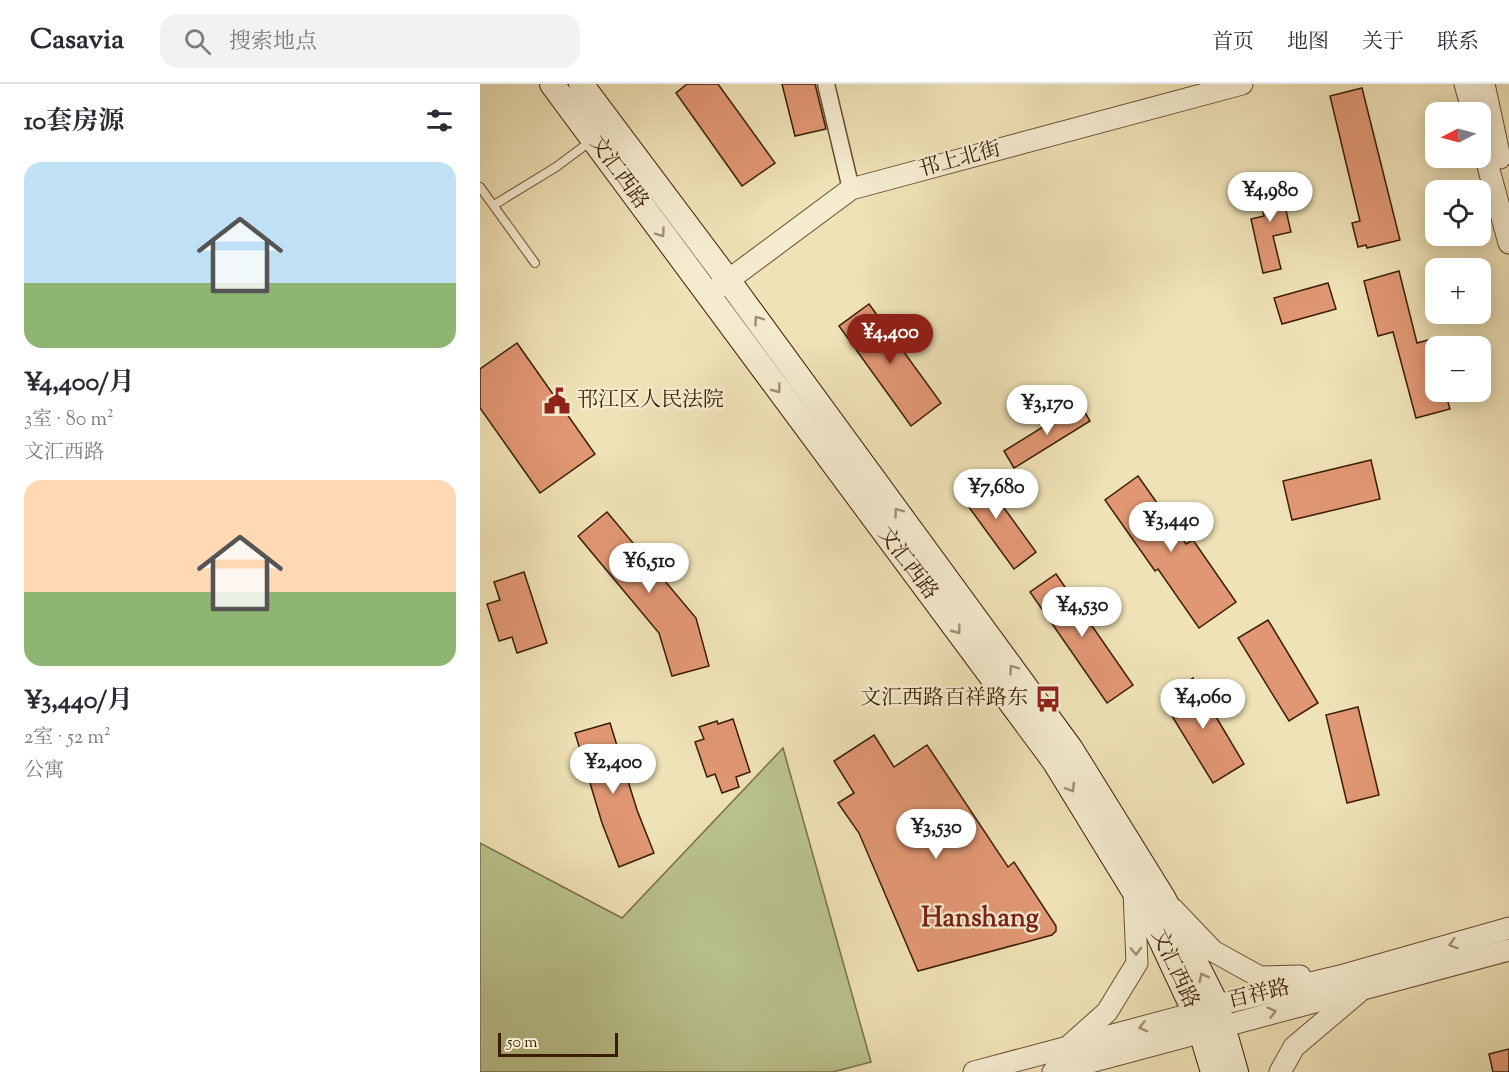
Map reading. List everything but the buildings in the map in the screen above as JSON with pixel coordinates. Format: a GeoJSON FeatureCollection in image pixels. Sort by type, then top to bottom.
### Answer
{"type":"FeatureCollection","features":[{"type":"Feature","properties":{"kind":"main road","name":"文汇西路"},"geometry":{"type":"LineString","coordinates":[[552,84],[1054,761],[1151,919],[1209,1019],[1236,1072]]}},
{"type":"Feature","properties":{"kind":"main road","name":"文汇西路"},"geometry":{"type":"LineString","coordinates":[[582,84],[1071,749],[1164,899],[1209,1019],[1213,1072]]}},
{"type":"Feature","properties":{"kind":"street"},"geometry":{"type":"LineString","coordinates":[[826,84],[851,189]]}},
{"type":"Feature","properties":{"kind":"street","name":"邗上北街"},"geometry":{"type":"LineString","coordinates":[[707,296],[851,189],[1242,84]]}},
{"type":"Feature","properties":{"kind":"street"},"geometry":{"type":"LineString","coordinates":[[1466,84],[1470,102]]}},
{"type":"Feature","properties":{"kind":"street"},"geometry":{"type":"LineString","coordinates":[[1484,84],[1509,191]]}},
{"type":"Feature","properties":{"kind":"street"},"geometry":{"type":"LineString","coordinates":[[1488,168],[1509,243]]}},
{"type":"Feature","properties":{"kind":"street"},"geometry":{"type":"LineString","coordinates":[[1117,1072],[1071,1057],[1107,1012],[1137,963],[1134,892]]}},
{"type":"Feature","properties":{"kind":"street"},"geometry":{"type":"LineString","coordinates":[[1164,899],[1213,951],[1260,977],[1340,976]]}},
{"type":"Feature","properties":{"kind":"street","name":"百祥路"},"geometry":{"type":"LineString","coordinates":[[974,1072],[1071,1057],[1209,1019],[1340,976],[1509,928]]}},
{"type":"Feature","properties":{"kind":"street","name":"百祥路"},"geometry":{"type":"LineString","coordinates":[[1209,1019],[1364,988],[1509,950]]}},
{"type":"Feature","properties":{"kind":"street"},"geometry":{"type":"LineString","coordinates":[[1280,1072],[1294,1047],[1364,988]]}},
{"type":"Feature","properties":{"kind":"street","name":"百祥路"},"geometry":{"type":"LineString","coordinates":[[1053,1072],[1071,1057]]}},
{"type":"Feature","properties":{"kind":"lane"},"geometry":{"type":"LineString","coordinates":[[494,205],[556,167],[593,139]]}},
{"type":"Feature","properties":{"kind":"lane"},"geometry":{"type":"LineString","coordinates":[[480,187],[535,263]]}},
{"type":"Feature","properties":{"kind":"green space"},"geometry":{"type":"Polygon","coordinates":[[[783,748],[871,1062],[833,1072],[480,1072],[480,843],[622,918],[783,748]]]}},
{"type":"Feature","properties":{"kind":"place","name":"邗江区人民法院"},"geometry":{"type":"Point","coordinates":[557,401]}},
{"type":"Feature","properties":{"kind":"place","name":"文汇西路百祥路东"},"geometry":{"type":"Point","coordinates":[1048,699]}},
{"type":"Feature","properties":{"kind":"district","name":"Hanshang"},"geometry":{"type":"Point","coordinates":[980,919]}}]}
